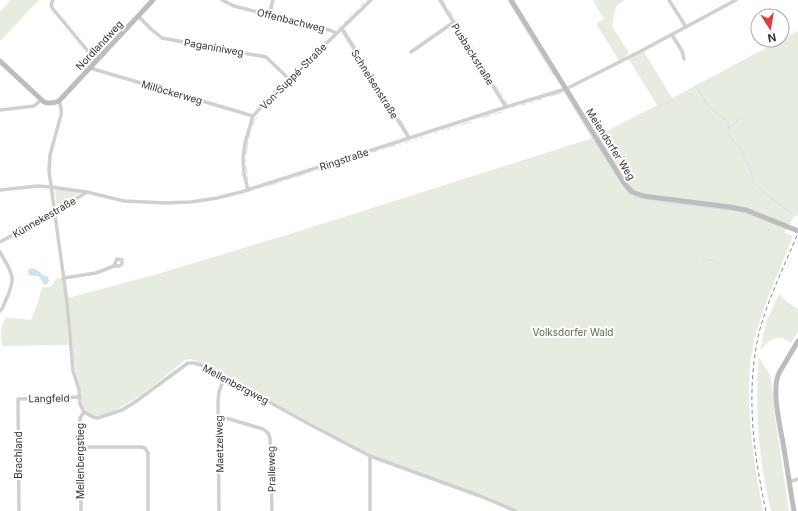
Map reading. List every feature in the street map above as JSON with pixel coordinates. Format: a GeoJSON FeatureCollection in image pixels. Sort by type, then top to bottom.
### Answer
{"type":"FeatureCollection","features":[{"type":"Feature","properties":{"kind":"street"},"geometry":{"type":"LineString","coordinates":[[53,0],[51,5],[53,9],[96,61]]}},
{"type":"Feature","properties":{"kind":"street","name":"Nordlandweg"},"geometry":{"type":"LineString","coordinates":[[59,101],[153,0]]}},
{"type":"Feature","properties":{"kind":"street","name":"Offenbachweg"},"geometry":{"type":"LineString","coordinates":[[222,0],[234,6],[269,14],[336,33]]}},
{"type":"Feature","properties":{"kind":"street"},"geometry":{"type":"LineString","coordinates":[[269,14],[273,0]]}},
{"type":"Feature","properties":{"kind":"street","name":"Von-Suppé-Straße"},"geometry":{"type":"LineString","coordinates":[[248,190],[244,174],[245,143],[253,116],[371,0]]}},
{"type":"Feature","properties":{"kind":"street","name":"Pusbackstraße"},"geometry":{"type":"LineString","coordinates":[[440,0],[506,107]]}},
{"type":"Feature","properties":{"kind":"street","name":"Meiendorfer Weg"},"geometry":{"type":"LineString","coordinates":[[511,0],[624,183],[632,192],[642,196],[746,210],[798,231]]}},
{"type":"Feature","properties":{"kind":"street"},"geometry":{"type":"LineString","coordinates":[[669,0],[686,27]]}},
{"type":"Feature","properties":{"kind":"street","name":"Ringstraße"},"geometry":{"type":"LineString","coordinates":[[0,190],[38,186],[52,187],[87,192],[124,201],[165,203],[191,202],[217,198],[248,190],[566,89],[672,35],[736,0]]}},
{"type":"Feature","properties":{"kind":"street","name":"Paganiniweg"},"geometry":{"type":"LineString","coordinates":[[138,16],[162,38],[266,57],[289,79]]}},
{"type":"Feature","properties":{"kind":"street"},"geometry":{"type":"LineString","coordinates":[[411,52],[454,22]]}},
{"type":"Feature","properties":{"kind":"street","name":"Schneisenstraße"},"geometry":{"type":"LineString","coordinates":[[342,29],[409,138]]}},
{"type":"Feature","properties":{"kind":"street"},"geometry":{"type":"LineString","coordinates":[[672,35],[682,51],[684,59]]}},
{"type":"Feature","properties":{"kind":"street"},"geometry":{"type":"LineString","coordinates":[[0,61],[41,100],[48,104],[59,101],[61,105],[62,110],[50,156],[49,171],[64,278],[73,371],[80,388],[80,404],[84,412]]}},
{"type":"Feature","properties":{"kind":"street","name":"Millöckerweg"},"geometry":{"type":"LineString","coordinates":[[90,68],[253,116]]}},
{"type":"Feature","properties":{"kind":"street"},"geometry":{"type":"LineString","coordinates":[[0,110],[34,106],[41,100]]}},
{"type":"Feature","properties":{"kind":"street","name":"Künnekestraße"},"geometry":{"type":"LineString","coordinates":[[0,242],[55,212],[87,192]]}},
{"type":"Feature","properties":{"kind":"street"},"geometry":{"type":"LineString","coordinates":[[0,252],[11,273],[12,279],[0,311]]}},
{"type":"Feature","properties":{"kind":"street"},"geometry":{"type":"LineString","coordinates":[[64,278],[96,273],[114,266]]}},
{"type":"Feature","properties":{"kind":"street"},"geometry":{"type":"LineString","coordinates":[[794,511],[778,412],[776,387],[779,373],[798,341]]}},
{"type":"Feature","properties":{"kind":"street","name":"Mellenbergweg"},"geometry":{"type":"LineString","coordinates":[[84,412],[97,418],[122,410],[188,362],[194,363],[204,366],[370,456],[505,509],[516,511]]}},
{"type":"Feature","properties":{"kind":"street","name":"Maetzelweg"},"geometry":{"type":"LineString","coordinates":[[219,511],[218,402],[219,392],[224,378]]}},
{"type":"Feature","properties":{"kind":"street","name":"Langfeld"},"geometry":{"type":"LineString","coordinates":[[18,399],[80,398]]}},
{"type":"Feature","properties":{"kind":"street","name":"Brachland"},"geometry":{"type":"LineString","coordinates":[[18,399],[19,511]]}},
{"type":"Feature","properties":{"kind":"street","name":"Mellenbergstieg"},"geometry":{"type":"LineString","coordinates":[[81,511],[80,418],[84,412]]}},
{"type":"Feature","properties":{"kind":"street","name":"Pralleweg"},"geometry":{"type":"LineString","coordinates":[[219,416],[263,429],[268,433],[270,438],[272,511]]}},
{"type":"Feature","properties":{"kind":"street"},"geometry":{"type":"LineString","coordinates":[[80,447],[145,448],[148,453],[148,511]]}},
{"type":"Feature","properties":{"kind":"street"},"geometry":{"type":"LineString","coordinates":[[370,456],[370,511]]}},
{"type":"Feature","properties":{"kind":"street"},"geometry":{"type":"LineString","coordinates":[[789,482],[798,479]]}},
{"type":"Feature","properties":{"kind":"green space"},"geometry":{"type":"Polygon","coordinates":[[[11,0],[39,0],[0,41],[0,12],[11,0]]]}},
{"type":"Feature","properties":{"kind":"green space"},"geometry":{"type":"Polygon","coordinates":[[[593,0],[625,0],[616,6],[612,26],[629,53],[620,62],[596,24],[604,19],[593,0]]]}},
{"type":"Feature","properties":{"kind":"green space","name":"Volksdorfer Wald"},"geometry":{"type":"Polygon","coordinates":[[[798,31],[798,214],[796,217],[794,216],[785,233],[793,236],[770,293],[755,336],[750,368],[749,393],[751,430],[763,511],[521,511],[369,454],[204,365],[190,359],[185,360],[140,395],[113,411],[101,415],[92,415],[83,408],[81,389],[76,376],[68,298],[161,273],[303,230],[596,137],[657,105],[628,58],[643,50],[672,98],[766,48],[790,48],[790,35],[798,31]]]}},
{"type":"Feature","properties":{"kind":"green space"},"geometry":{"type":"Polygon","coordinates":[[[55,189],[81,192],[57,209],[55,189]]]}},
{"type":"Feature","properties":{"kind":"green space"},"geometry":{"type":"Polygon","coordinates":[[[63,278],[66,297],[68,345],[3,346],[1,331],[6,317],[31,320],[42,287],[49,287],[56,279],[63,278]]]}},
{"type":"Feature","properties":{"kind":"green space"},"geometry":{"type":"Polygon","coordinates":[[[779,294],[787,302],[798,309],[798,332],[791,343],[781,337],[770,340],[760,349],[767,320],[779,294]]]}},
{"type":"Feature","properties":{"kind":"green space"},"geometry":{"type":"Polygon","coordinates":[[[759,357],[771,377],[774,409],[789,511],[771,511],[763,473],[757,415],[759,357]]]}},
{"type":"Feature","properties":{"kind":"water"},"geometry":{"type":"Polygon","coordinates":[[[30,268],[37,270],[48,277],[49,281],[47,284],[43,284],[38,276],[29,275],[28,271],[30,268]]]}},
{"type":"Feature","properties":{"kind":"waterway"},"geometry":{"type":"LineString","coordinates":[[443,0],[447,6]]}},
{"type":"Feature","properties":{"kind":"waterway"},"geometry":{"type":"LineString","coordinates":[[509,2],[554,76]]}},
{"type":"Feature","properties":{"kind":"waterway"},"geometry":{"type":"LineString","coordinates":[[361,6],[364,3]]}},
{"type":"Feature","properties":{"kind":"waterway"},"geometry":{"type":"LineString","coordinates":[[272,11],[273,6]]}},
{"type":"Feature","properties":{"kind":"waterway"},"geometry":{"type":"LineString","coordinates":[[449,10],[453,16]]}},
{"type":"Feature","properties":{"kind":"waterway"},"geometry":{"type":"LineString","coordinates":[[349,18],[352,15]]}},
{"type":"Feature","properties":{"kind":"waterway"},"geometry":{"type":"LineString","coordinates":[[455,19],[458,23]]}},
{"type":"Feature","properties":{"kind":"waterway"},"geometry":{"type":"LineString","coordinates":[[344,23],[347,20]]}},
{"type":"Feature","properties":{"kind":"waterway"},"geometry":{"type":"LineString","coordinates":[[345,30],[347,34]]}},
{"type":"Feature","properties":{"kind":"waterway"},"geometry":{"type":"LineString","coordinates":[[464,33],[468,40]]}},
{"type":"Feature","properties":{"kind":"waterway"},"geometry":{"type":"LineString","coordinates":[[350,38],[356,48]]}},
{"type":"Feature","properties":{"kind":"waterway"},"geometry":{"type":"LineString","coordinates":[[322,45],[326,41]]}},
{"type":"Feature","properties":{"kind":"waterway"},"geometry":{"type":"LineString","coordinates":[[470,43],[473,49]]}},
{"type":"Feature","properties":{"kind":"waterway"},"geometry":{"type":"LineString","coordinates":[[312,55],[315,51]]}},
{"type":"Feature","properties":{"kind":"waterway"},"geometry":{"type":"LineString","coordinates":[[475,51],[478,56]]}},
{"type":"Feature","properties":{"kind":"waterway"},"geometry":{"type":"LineString","coordinates":[[359,54],[366,64]]}},
{"type":"Feature","properties":{"kind":"waterway"},"geometry":{"type":"LineString","coordinates":[[301,65],[310,56]]}},
{"type":"Feature","properties":{"kind":"waterway"},"geometry":{"type":"LineString","coordinates":[[482,63],[486,69]]}},
{"type":"Feature","properties":{"kind":"waterway"},"geometry":{"type":"LineString","coordinates":[[292,74],[297,69]]}},
{"type":"Feature","properties":{"kind":"waterway"},"geometry":{"type":"LineString","coordinates":[[487,71],[491,77]]}},
{"type":"Feature","properties":{"kind":"waterway"},"geometry":{"type":"LineString","coordinates":[[273,92],[283,82]]}},
{"type":"Feature","properties":{"kind":"waterway"},"geometry":{"type":"LineString","coordinates":[[496,86],[503,96]]}},
{"type":"Feature","properties":{"kind":"waterway"},"geometry":{"type":"LineString","coordinates":[[697,88],[708,106],[728,122],[729,129]]}},
{"type":"Feature","properties":{"kind":"waterway"},"geometry":{"type":"LineString","coordinates":[[551,96],[561,93]]}},
{"type":"Feature","properties":{"kind":"waterway"},"geometry":{"type":"LineString","coordinates":[[565,93],[593,139]]}},
{"type":"Feature","properties":{"kind":"waterway"},"geometry":{"type":"LineString","coordinates":[[265,100],[268,97]]}},
{"type":"Feature","properties":{"kind":"waterway"},"geometry":{"type":"LineString","coordinates":[[538,100],[542,99]]}},
{"type":"Feature","properties":{"kind":"waterway"},"geometry":{"type":"LineString","coordinates":[[505,100],[507,104]]}},
{"type":"Feature","properties":{"kind":"waterway"},"geometry":{"type":"LineString","coordinates":[[522,105],[526,104]]}},
{"type":"Feature","properties":{"kind":"waterway"},"geometry":{"type":"LineString","coordinates":[[494,114],[502,112]]}},
{"type":"Feature","properties":{"kind":"waterway"},"geometry":{"type":"LineString","coordinates":[[482,118],[491,115]]}},
{"type":"Feature","properties":{"kind":"waterway"},"geometry":{"type":"LineString","coordinates":[[252,126],[257,117]]}},
{"type":"Feature","properties":{"kind":"waterway"},"geometry":{"type":"LineString","coordinates":[[729,128],[739,119]]}},
{"type":"Feature","properties":{"kind":"waterway"},"geometry":{"type":"LineString","coordinates":[[401,121],[404,126]]}},
{"type":"Feature","properties":{"kind":"waterway"},"geometry":{"type":"LineString","coordinates":[[461,125],[471,122]]}},
{"type":"Feature","properties":{"kind":"waterway"},"geometry":{"type":"LineString","coordinates":[[405,128],[409,134]]}},
{"type":"Feature","properties":{"kind":"waterway"},"geometry":{"type":"LineString","coordinates":[[249,138],[250,133]]}},
{"type":"Feature","properties":{"kind":"waterway"},"geometry":{"type":"LineString","coordinates":[[729,133],[730,137],[740,148],[751,171],[754,183],[767,195],[789,211]]}},
{"type":"Feature","properties":{"kind":"waterway"},"geometry":{"type":"LineString","coordinates":[[246,155],[248,141]]}},
{"type":"Feature","properties":{"kind":"waterway"},"geometry":{"type":"LineString","coordinates":[[405,143],[410,141]]}},
{"type":"Feature","properties":{"kind":"waterway"},"geometry":{"type":"LineString","coordinates":[[595,142],[629,194]]}},
{"type":"Feature","properties":{"kind":"waterway"},"geometry":{"type":"LineString","coordinates":[[390,147],[396,145]]}},
{"type":"Feature","properties":{"kind":"waterway"},"geometry":{"type":"LineString","coordinates":[[373,152],[377,151]]}},
{"type":"Feature","properties":{"kind":"waterway"},"geometry":{"type":"LineString","coordinates":[[364,155],[370,153]]}},
{"type":"Feature","properties":{"kind":"waterway"},"geometry":{"type":"LineString","coordinates":[[356,158],[361,156]]}},
{"type":"Feature","properties":{"kind":"waterway"},"geometry":{"type":"LineString","coordinates":[[246,165],[247,173]]}},
{"type":"Feature","properties":{"kind":"waterway"},"geometry":{"type":"LineString","coordinates":[[329,167],[335,165]]}},
{"type":"Feature","properties":{"kind":"waterway"},"geometry":{"type":"LineString","coordinates":[[318,170],[325,168]]}},
{"type":"Feature","properties":{"kind":"waterway"},"geometry":{"type":"LineString","coordinates":[[296,177],[304,174]]}},
{"type":"Feature","properties":{"kind":"waterway"},"geometry":{"type":"LineString","coordinates":[[247,176],[248,180]]}},
{"type":"Feature","properties":{"kind":"waterway"},"geometry":{"type":"LineString","coordinates":[[285,180],[291,178]]}},
{"type":"Feature","properties":{"kind":"waterway"},"geometry":{"type":"LineString","coordinates":[[268,186],[277,183]]}},
{"type":"Feature","properties":{"kind":"waterway"},"geometry":{"type":"LineString","coordinates":[[634,197],[743,212]]}},
{"type":"Feature","properties":{"kind":"waterway"},"geometry":{"type":"LineString","coordinates":[[703,258],[717,262]]}},
{"type":"Feature","properties":{"kind":"railway"},"geometry":{"type":"LineString","coordinates":[[766,511],[757,466],[752,420],[755,352],[760,329],[768,305],[798,233]]}}]}
